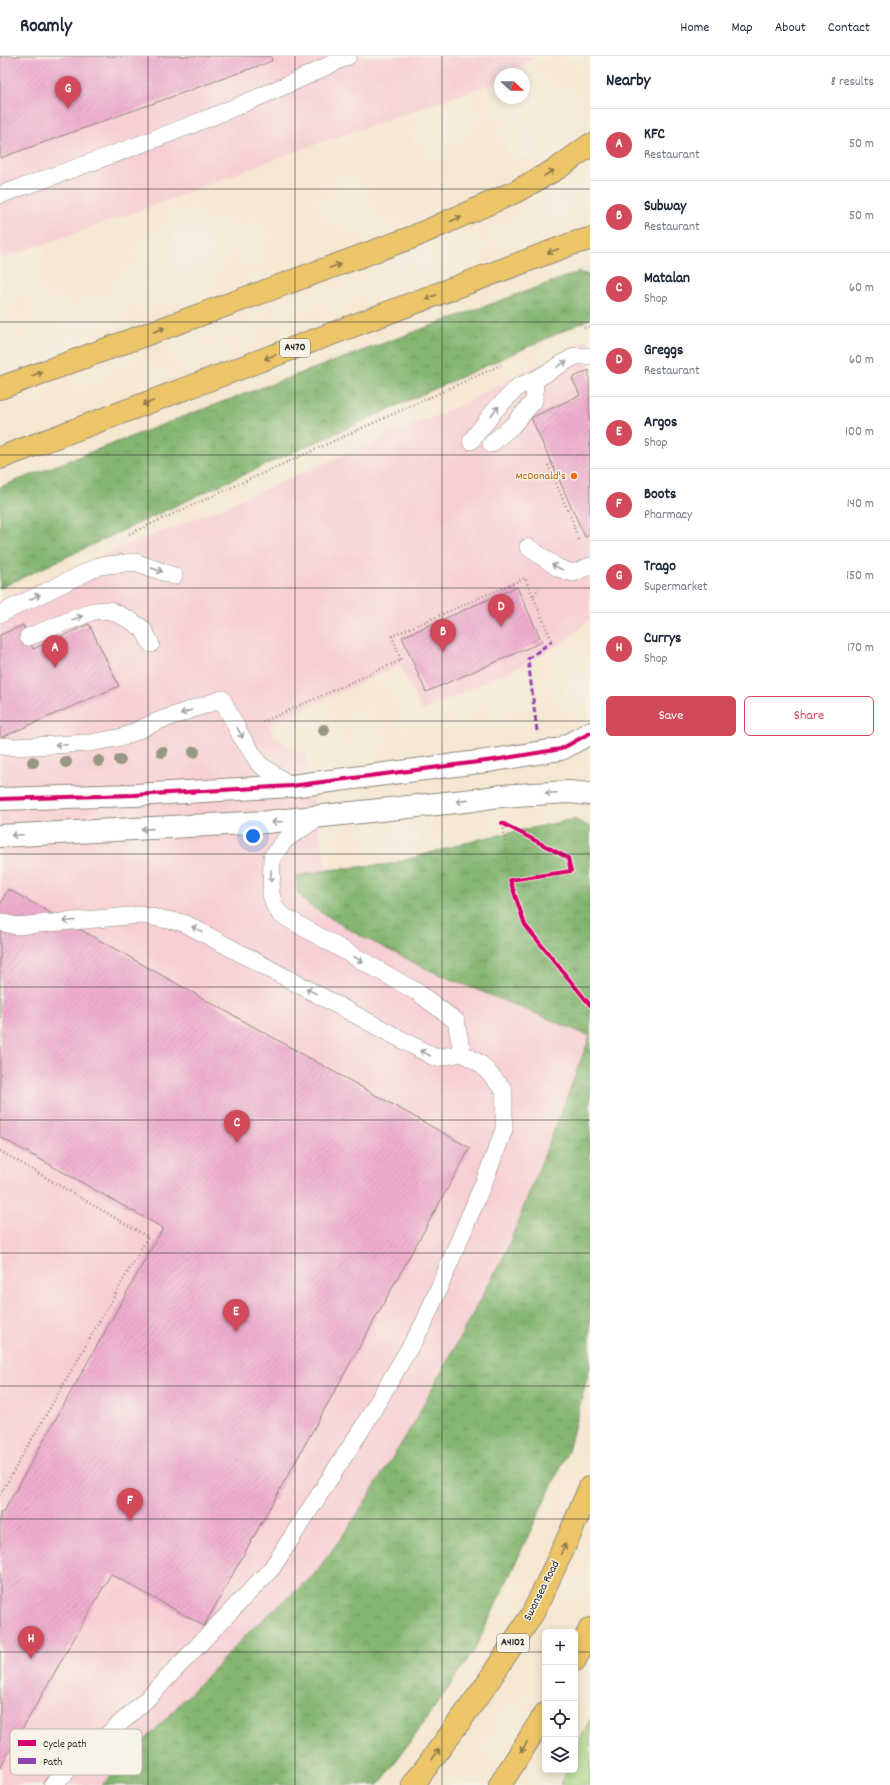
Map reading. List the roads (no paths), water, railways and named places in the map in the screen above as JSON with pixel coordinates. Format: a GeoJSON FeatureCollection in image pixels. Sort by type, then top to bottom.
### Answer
{"type":"FeatureCollection","features":[{"type":"Feature","properties":{"kind":"main road"},"geometry":{"type":"LineString","coordinates":[[0,388],[413,237],[515,192],[558,168],[590,145]]}},
{"type":"Feature","properties":{"kind":"main road","name":"A470"},"geometry":{"type":"LineString","coordinates":[[0,458],[574,243],[590,239]]}},
{"type":"Feature","properties":{"kind":"main road","name":"Swansea Road"},"geometry":{"type":"LineString","coordinates":[[412,1785],[484,1688],[533,1613],[590,1487]]}},
{"type":"Feature","properties":{"kind":"main road"},"geometry":{"type":"LineString","coordinates":[[578,1654],[590,1629]]}},
{"type":"Feature","properties":{"kind":"main road"},"geometry":{"type":"LineString","coordinates":[[500,1785],[542,1719]]}},
{"type":"Feature","properties":{"kind":"street"},"geometry":{"type":"LineString","coordinates":[[0,799],[134,795],[291,786],[494,760],[561,749],[590,733]]}},
{"type":"Feature","properties":{"kind":"street"},"geometry":{"type":"LineString","coordinates":[[0,836],[267,822],[318,818],[500,796],[569,792],[590,794]]}},
{"type":"Feature","properties":{"kind":"lane"},"geometry":{"type":"LineString","coordinates":[[0,195],[170,134],[307,76],[348,56]]}},
{"type":"Feature","properties":{"kind":"lane"},"geometry":{"type":"LineString","coordinates":[[471,441],[495,410],[519,386],[536,380],[575,356],[590,356]]}},
{"type":"Feature","properties":{"kind":"lane"},"geometry":{"type":"LineString","coordinates":[[491,444],[512,426],[534,401],[536,380]]}},
{"type":"Feature","properties":{"kind":"lane"},"geometry":{"type":"LineString","coordinates":[[528,547],[558,568],[574,573],[590,566]]}},
{"type":"Feature","properties":{"kind":"lane"},"geometry":{"type":"LineString","coordinates":[[0,614],[99,566],[135,562],[174,576]]}},
{"type":"Feature","properties":{"kind":"lane"},"geometry":{"type":"LineString","coordinates":[[28,637],[94,611],[109,610],[130,620],[143,629],[151,644]]}},
{"type":"Feature","properties":{"kind":"lane"},"geometry":{"type":"LineString","coordinates":[[0,746],[90,743],[123,737],[158,721],[222,698],[241,736],[259,764],[291,786]]}},
{"type":"Feature","properties":{"kind":"lane"},"geometry":{"type":"LineString","coordinates":[[318,818],[285,840],[272,857],[271,894],[274,905],[280,914],[417,992],[456,1021],[462,1053]]}},
{"type":"Feature","properties":{"kind":"lane"},"geometry":{"type":"LineString","coordinates":[[0,922],[16,926],[140,915],[184,923],[436,1058],[462,1053],[481,1064],[504,1090],[504,1130],[484,1182],[424,1322],[364,1427],[272,1568],[147,1699],[114,1729]]}},
{"type":"Feature","properties":{"kind":"lane"},"geometry":{"type":"LineString","coordinates":[[52,1785],[63,1775]]}},
{"type":"Feature","properties":{"kind":"place","name":"Trago"},"geometry":{"type":"Point","coordinates":[68,109]}},
{"type":"Feature","properties":{"kind":"place","name":"McDonald's"},"geometry":{"type":"Point","coordinates":[574,476]}},
{"type":"Feature","properties":{"kind":"place","name":"Greggs"},"geometry":{"type":"Point","coordinates":[501,627]}},
{"type":"Feature","properties":{"kind":"place","name":"Subway"},"geometry":{"type":"Point","coordinates":[443,652]}},
{"type":"Feature","properties":{"kind":"place","name":"KFC"},"geometry":{"type":"Point","coordinates":[55,668]}},
{"type":"Feature","properties":{"kind":"place","name":"Matalan"},"geometry":{"type":"Point","coordinates":[237,1143]}},
{"type":"Feature","properties":{"kind":"place","name":"Argos"},"geometry":{"type":"Point","coordinates":[236,1332]}},
{"type":"Feature","properties":{"kind":"place","name":"Boots"},"geometry":{"type":"Point","coordinates":[130,1521]}},
{"type":"Feature","properties":{"kind":"place","name":"Currys"},"geometry":{"type":"Point","coordinates":[31,1659]}}]}
